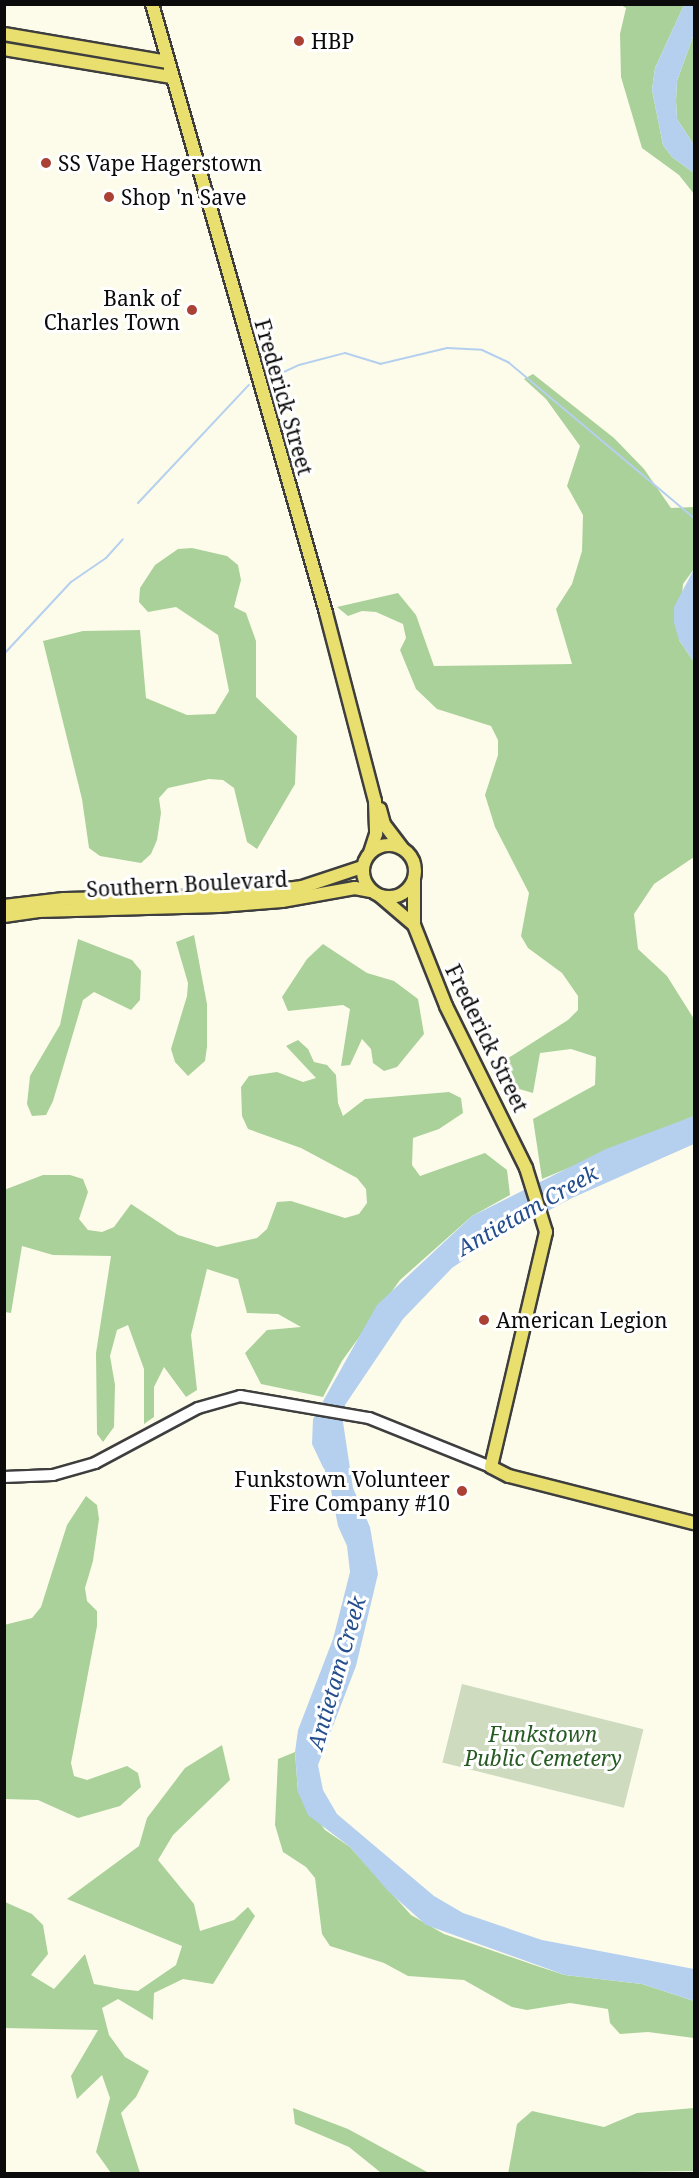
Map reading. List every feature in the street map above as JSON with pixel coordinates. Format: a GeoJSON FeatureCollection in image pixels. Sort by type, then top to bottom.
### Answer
{"type":"FeatureCollection","features":[{"type":"Feature","properties":{"kind":"main road","name":"Frederick Street"},"geometry":{"type":"LineString","coordinates":[[152,4],[326,613],[375,801],[384,824],[403,848]]}},
{"type":"Feature","properties":{"kind":"main road"},"geometry":{"type":"LineString","coordinates":[[4,34],[168,62]]}},
{"type":"Feature","properties":{"kind":"main road"},"geometry":{"type":"LineString","coordinates":[[4,49],[172,77]]}},
{"type":"Feature","properties":{"kind":"main road"},"geometry":{"type":"LineString","coordinates":[[74,61],[79,54],[114,60],[124,54]]}},
{"type":"Feature","properties":{"kind":"main road","name":"Frederick Street"},"geometry":{"type":"LineString","coordinates":[[370,852],[376,834],[375,801]]}},
{"type":"Feature","properties":{"kind":"main road"},"geometry":{"type":"LineString","coordinates":[[386,844],[403,848],[414,862],[414,879],[400,895],[375,893],[362,867],[370,852],[386,844]]}},
{"type":"Feature","properties":{"kind":"main road","name":"Southern Boulevard"},"geometry":{"type":"LineString","coordinates":[[4,906],[64,899],[229,896],[302,886],[362,867]]}},
{"type":"Feature","properties":{"kind":"main road","name":"Frederick Street"},"geometry":{"type":"LineString","coordinates":[[414,879],[414,925],[450,1014],[526,1168],[545,1219],[546,1242],[540,1270],[491,1467]]}},
{"type":"Feature","properties":{"kind":"main road","name":"Southern Boulevard"},"geometry":{"type":"LineString","coordinates":[[4,916],[39,911],[219,906],[282,901],[355,888],[375,893]]}},
{"type":"Feature","properties":{"kind":"main road","name":"Frederick Street"},"geometry":{"type":"LineString","coordinates":[[375,893],[414,925]]}},
{"type":"Feature","properties":{"kind":"main road"},"geometry":{"type":"LineString","coordinates":[[491,1467],[509,1476],[694,1523]]}},
{"type":"Feature","properties":{"kind":"street"},"geometry":{"type":"LineString","coordinates":[[4,1477],[53,1475],[95,1463],[198,1408],[227,1397],[254,1397],[300,1408],[381,1421],[491,1467]]}},
{"type":"Feature","properties":{"kind":"green space"},"geometry":{"type":"Polygon","coordinates":[[[621,5],[684,5],[655,68],[652,90],[663,145],[672,157],[694,173],[694,194],[679,175],[642,148],[621,77],[620,34],[626,8],[621,5]]]}},
{"type":"Feature","properties":{"kind":"green space"},"geometry":{"type":"Polygon","coordinates":[[[694,34],[694,145],[677,119],[676,101],[677,81],[694,34]]]}},
{"type":"Feature","properties":{"kind":"green space"},"geometry":{"type":"Polygon","coordinates":[[[533,374],[614,438],[644,469],[671,508],[694,507],[694,569],[683,584],[679,640],[694,662],[694,857],[654,884],[634,914],[638,949],[667,976],[694,1019],[694,1116],[542,1179],[533,1119],[595,1085],[596,1057],[571,1049],[540,1053],[533,1093],[498,1083],[495,1071],[502,1062],[568,1020],[578,1010],[578,996],[562,973],[528,948],[521,936],[529,893],[495,827],[485,795],[498,755],[498,740],[491,726],[437,709],[416,689],[400,650],[406,638],[403,624],[376,612],[362,611],[348,616],[337,607],[398,593],[416,615],[434,666],[572,664],[556,609],[572,584],[582,551],[583,515],[567,486],[580,446],[546,399],[524,379],[533,374]]]}},
{"type":"Feature","properties":{"kind":"green space"},"geometry":{"type":"Polygon","coordinates":[[[192,548],[227,556],[238,565],[241,580],[234,607],[246,613],[256,641],[256,697],[297,736],[295,784],[257,849],[247,842],[234,788],[223,780],[209,779],[168,788],[159,798],[161,813],[157,840],[151,854],[141,863],[100,856],[89,848],[82,799],[43,641],[83,631],[140,630],[146,698],[187,715],[215,714],[229,691],[218,635],[176,607],[148,612],[139,602],[140,588],[155,565],[178,549],[192,548]]]}},
{"type":"Feature","properties":{"kind":"green space"},"geometry":{"type":"Polygon","coordinates":[[[194,935],[207,1004],[207,1047],[205,1061],[188,1076],[175,1062],[171,1049],[187,996],[188,983],[176,942],[194,935]]]}},
{"type":"Feature","properties":{"kind":"green space"},"geometry":{"type":"Polygon","coordinates":[[[78,939],[132,960],[141,971],[140,1000],[131,1010],[94,992],[83,1000],[53,1101],[46,1115],[32,1116],[27,1104],[30,1076],[60,1025],[78,939]]]}},
{"type":"Feature","properties":{"kind":"green space"},"geometry":{"type":"Polygon","coordinates":[[[323,944],[367,973],[394,981],[418,999],[424,1034],[397,1067],[384,1071],[373,1063],[371,1049],[362,1039],[350,1065],[341,1066],[350,1009],[343,1005],[288,1011],[282,997],[307,959],[323,944]]]}},
{"type":"Feature","properties":{"kind":"green space"},"geometry":{"type":"Polygon","coordinates":[[[298,1040],[308,1049],[314,1062],[327,1065],[336,1075],[338,1103],[343,1116],[365,1099],[449,1092],[461,1098],[463,1113],[439,1129],[413,1138],[412,1165],[420,1176],[485,1153],[507,1170],[510,1195],[472,1216],[400,1280],[342,1361],[323,1397],[261,1384],[245,1353],[267,1330],[301,1327],[278,1314],[247,1313],[238,1279],[207,1269],[191,1335],[197,1390],[186,1397],[164,1367],[154,1387],[154,1417],[144,1424],[144,1369],[128,1325],[117,1330],[110,1356],[115,1385],[114,1427],[103,1442],[97,1434],[96,1353],[111,1256],[53,1255],[22,1246],[11,1313],[5,1312],[4,1190],[43,1175],[70,1175],[83,1179],[88,1192],[79,1219],[88,1230],[102,1232],[114,1227],[131,1204],[178,1235],[217,1247],[257,1238],[267,1229],[277,1202],[291,1201],[345,1218],[359,1214],[367,1203],[366,1189],[357,1178],[301,1148],[248,1129],[242,1116],[241,1087],[249,1076],[277,1072],[303,1082],[316,1078],[286,1046],[298,1040]]]}},
{"type":"Feature","properties":{"kind":"green space"},"geometry":{"type":"Polygon","coordinates":[[[86,1496],[97,1505],[99,1519],[93,1561],[85,1588],[87,1601],[97,1611],[97,1626],[71,1763],[74,1776],[87,1780],[127,1766],[138,1773],[141,1787],[120,1806],[78,1818],[38,1800],[5,1799],[4,1625],[32,1618],[41,1607],[67,1525],[86,1496]]]}},
{"type":"Feature","properties":{"kind":"green space","name":"Funkstown Public Cemetery"},"geometry":{"type":"Polygon","coordinates":[[[462,1684],[643,1729],[624,1808],[442,1763],[462,1684]]]}},
{"type":"Feature","properties":{"kind":"green space"},"geometry":{"type":"Polygon","coordinates":[[[222,1745],[230,1780],[173,1835],[158,1860],[194,1904],[200,1931],[234,1920],[248,1907],[255,1916],[213,1984],[183,1979],[154,1993],[153,2020],[118,1999],[102,2008],[109,2035],[125,2057],[149,2071],[136,2097],[121,2113],[140,2173],[111,2173],[96,2152],[110,2098],[102,2075],[77,2099],[71,2076],[98,2030],[5,2028],[5,1902],[32,1914],[43,1925],[48,1954],[31,1975],[54,1989],[85,1954],[94,1984],[121,1989],[138,1991],[176,1965],[182,1946],[67,1899],[139,1846],[147,1818],[185,1768],[222,1745]]]}},
{"type":"Feature","properties":{"kind":"green space"},"geometry":{"type":"Polygon","coordinates":[[[295,1752],[298,1792],[325,1830],[350,1847],[411,1915],[444,1934],[565,1975],[642,1984],[694,2001],[694,2038],[648,2032],[620,2034],[610,2023],[608,2009],[570,2003],[527,2010],[512,2007],[464,1980],[408,1976],[384,1963],[330,1946],[322,1934],[315,1878],[306,1867],[283,1852],[275,1825],[278,1759],[295,1752]]]}},
{"type":"Feature","properties":{"kind":"green space"},"geometry":{"type":"Polygon","coordinates":[[[293,2108],[348,2129],[429,2173],[367,2173],[380,2172],[349,2147],[295,2124],[293,2108]]]}},
{"type":"Feature","properties":{"kind":"green space"},"geometry":{"type":"Polygon","coordinates":[[[694,2108],[694,2171],[508,2174],[517,2124],[532,2111],[604,2127],[637,2113],[694,2108]]]}},
{"type":"Feature","properties":{"kind":"water"},"geometry":{"type":"Polygon","coordinates":[[[684,5],[694,5],[694,34],[677,81],[677,119],[694,145],[694,173],[672,157],[663,145],[652,90],[655,68],[684,5]]]}},
{"type":"Feature","properties":{"kind":"water"},"geometry":{"type":"Polygon","coordinates":[[[694,569],[694,662],[679,640],[674,623],[674,607],[694,569]]]}},
{"type":"Feature","properties":{"kind":"water","name":"Antietam Creek"},"geometry":{"type":"Polygon","coordinates":[[[694,1116],[694,1144],[572,1198],[488,1243],[452,1268],[403,1319],[345,1405],[343,1422],[353,1488],[370,1527],[378,1574],[356,1666],[318,1765],[323,1790],[337,1814],[434,1896],[463,1913],[542,1940],[694,1969],[694,2001],[642,1984],[565,1975],[426,1925],[388,1891],[350,1847],[308,1815],[298,1792],[295,1752],[298,1730],[333,1639],[350,1572],[347,1546],[338,1526],[329,1480],[312,1444],[313,1419],[377,1305],[472,1216],[606,1149],[694,1116]]]}},
{"type":"Feature","properties":{"kind":"waterway"},"geometry":{"type":"LineString","coordinates":[[271,378],[299,365],[345,353],[380,364],[447,348],[482,350],[508,362],[694,518]]}},
{"type":"Feature","properties":{"kind":"waterway"},"geometry":{"type":"LineString","coordinates":[[138,503],[249,385]]}},
{"type":"Feature","properties":{"kind":"waterway"},"geometry":{"type":"LineString","coordinates":[[4,654],[71,582],[106,558],[123,539]]}},
{"type":"Feature","properties":{"kind":"place","name":"HBP"},"geometry":{"type":"Point","coordinates":[299,41]}},
{"type":"Feature","properties":{"kind":"place","name":"SS Vape Hagerstown"},"geometry":{"type":"Point","coordinates":[46,163]}},
{"type":"Feature","properties":{"kind":"place","name":"Shop 'n Save"},"geometry":{"type":"Point","coordinates":[109,197]}},
{"type":"Feature","properties":{"kind":"place","name":"Bank of Charles Town"},"geometry":{"type":"Point","coordinates":[192,310]}},
{"type":"Feature","properties":{"kind":"place","name":"American Legion"},"geometry":{"type":"Point","coordinates":[484,1320]}},
{"type":"Feature","properties":{"kind":"place","name":"Funkstown Volunteer Fire Company #10"},"geometry":{"type":"Point","coordinates":[462,1491]}}]}
